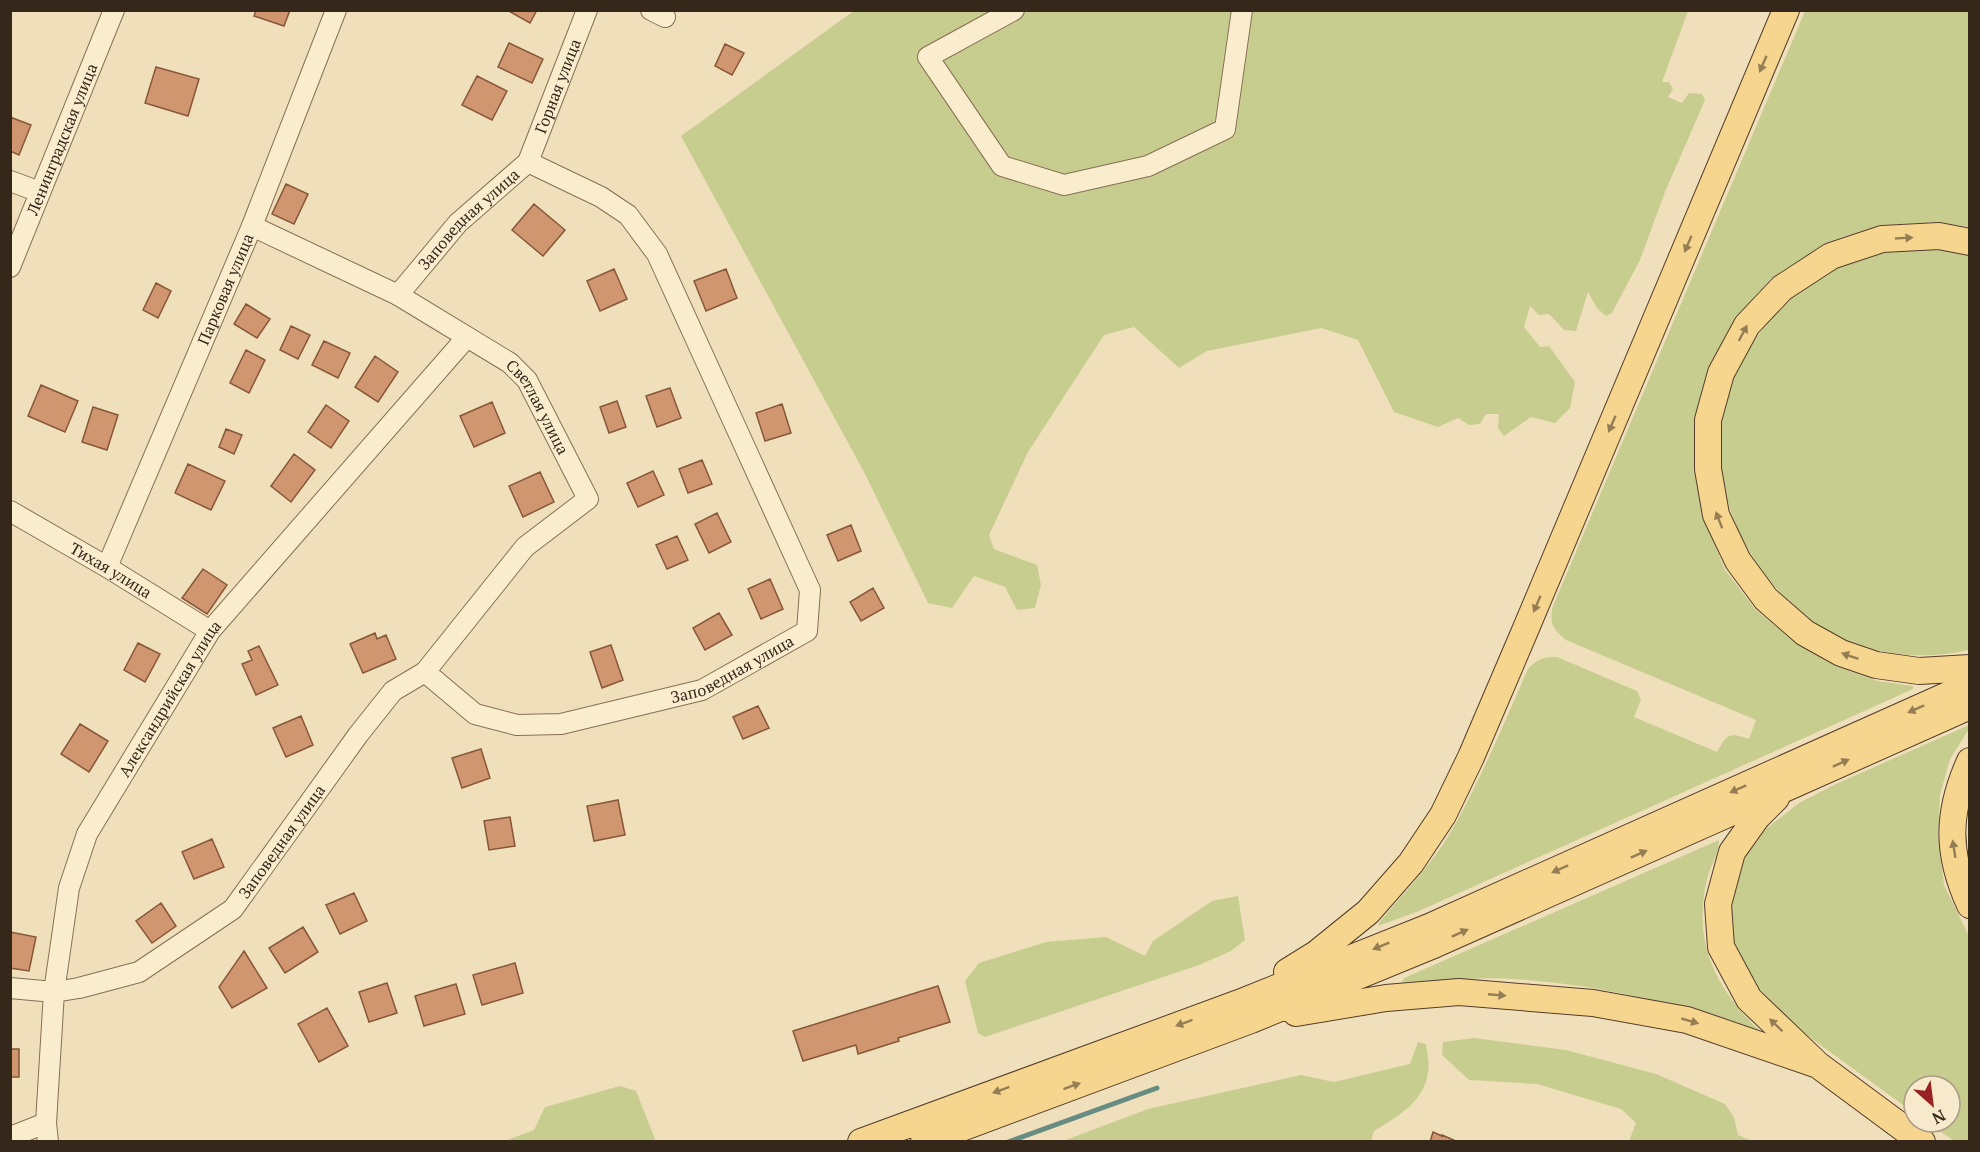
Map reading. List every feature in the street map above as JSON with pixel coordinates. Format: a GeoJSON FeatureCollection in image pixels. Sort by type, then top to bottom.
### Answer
{"type":"FeatureCollection","features":[{"type":"Feature","properties":{"kind":"main road"},"geometry":{"type":"LineString","coordinates":[[1245,1012],[1368,912],[1411,863],[1443,815],[1507,674],[1786,10]]}},
{"type":"Feature","properties":{"kind":"main road"},"geometry":{"type":"LineString","coordinates":[[1970,242],[1939,236],[1882,239],[1831,256],[1782,288],[1747,325],[1721,373],[1708,420],[1708,469],[1716,515],[1738,561],[1766,599],[1805,633],[1841,653],[1876,665],[1919,671],[1970,668]]}},
{"type":"Feature","properties":{"kind":"main road"},"geometry":{"type":"LineString","coordinates":[[924,1142],[1245,1012],[1429,927],[1970,685]]}},
{"type":"Feature","properties":{"kind":"main road"},"geometry":{"type":"LineString","coordinates":[[861,1142],[1245,1012],[1436,944],[1970,706]]}},
{"type":"Feature","properties":{"kind":"main road"},"geometry":{"type":"LineString","coordinates":[[1970,761],[1958,787],[1951,832],[1959,881],[1970,905]]}},
{"type":"Feature","properties":{"kind":"main road"},"geometry":{"type":"LineString","coordinates":[[1787,788],[1757,817],[1732,852],[1718,903],[1721,947],[1749,999],[1818,1065],[1922,1142]]}},
{"type":"Feature","properties":{"kind":"main road"},"geometry":{"type":"LineString","coordinates":[[1245,1012],[1459,992],[1593,1003],[1687,1020],[1818,1065]]}},
{"type":"Feature","properties":{"kind":"street","name":"Ленинградская улица"},"geometry":{"type":"LineString","coordinates":[[10,267],[114,10]]}},
{"type":"Feature","properties":{"kind":"street","name":"Парковая улица"},"geometry":{"type":"LineString","coordinates":[[108,567],[252,226],[336,10]]}},
{"type":"Feature","properties":{"kind":"street","name":"Горная улица"},"geometry":{"type":"LineString","coordinates":[[528,162],[587,10]]}},
{"type":"Feature","properties":{"kind":"street"},"geometry":{"type":"LineString","coordinates":[[1014,10],[928,57],[1002,166],[1064,185],[1148,166],[1225,129],[1242,10]]}},
{"type":"Feature","properties":{"kind":"street","name":"Заповедная улица"},"geometry":{"type":"LineString","coordinates":[[54,992],[139,972],[232,909],[358,735],[393,691],[425,672],[475,714],[517,725],[561,724],[702,690],[807,631],[810,590],[657,254],[627,215],[601,197],[528,162],[458,224],[398,295]]}},
{"type":"Feature","properties":{"kind":"street"},"geometry":{"type":"LineString","coordinates":[[10,181],[40,192]]}},
{"type":"Feature","properties":{"kind":"street","name":"Светлая улица"},"geometry":{"type":"LineString","coordinates":[[252,226],[398,295],[510,363],[527,380],[588,499],[525,547],[425,672]]}},
{"type":"Feature","properties":{"kind":"street","name":"Александрийская улица"},"geometry":{"type":"LineString","coordinates":[[47,1132],[54,992],[69,888],[87,834],[210,631],[467,337]]}},
{"type":"Feature","properties":{"kind":"street","name":"Тихая улица"},"geometry":{"type":"LineString","coordinates":[[10,511],[108,567],[210,631]]}},
{"type":"Feature","properties":{"kind":"street"},"geometry":{"type":"LineString","coordinates":[[10,988],[54,992]]}},
{"type":"Feature","properties":{"kind":"street"},"geometry":{"type":"LineString","coordinates":[[10,1137],[47,1132]]}},
{"type":"Feature","properties":{"kind":"green space"},"geometry":{"type":"Polygon","coordinates":[[[855,10],[1688,11],[1662,82],[1669,82],[1673,89],[1668,97],[1682,103],[1689,93],[1702,94],[1705,100],[1665,192],[1640,260],[1612,313],[1606,316],[1597,308],[1588,292],[1576,331],[1564,330],[1549,314],[1539,315],[1530,306],[1524,327],[1540,347],[1549,346],[1575,382],[1570,408],[1555,423],[1531,417],[1504,436],[1498,428],[1499,414],[1486,414],[1480,424],[1469,425],[1458,418],[1438,427],[1394,412],[1358,340],[1321,328],[1207,351],[1179,368],[1134,327],[1104,335],[1028,452],[989,535],[994,549],[1037,565],[1041,585],[1035,608],[1017,610],[1005,587],[974,576],[952,608],[928,603],[864,472],[681,136],[855,10]]]}},
{"type":"Feature","properties":{"kind":"green space"},"geometry":{"type":"Polygon","coordinates":[[[1805,11],[1969,11],[1969,227],[1938,222],[1880,225],[1825,243],[1771,279],[1735,318],[1709,371],[1695,418],[1695,472],[1704,519],[1725,570],[1756,610],[1798,645],[1836,666],[1878,681],[1913,686],[1913,689],[1419,911],[1378,926],[1448,837],[1485,766],[1528,669],[1537,661],[1557,657],[1637,691],[1641,700],[1634,717],[1717,752],[1729,736],[1749,739],[1756,720],[1566,640],[1553,626],[1552,612],[1805,11]]]}},
{"type":"Feature","properties":{"kind":"green space"},"geometry":{"type":"Polygon","coordinates":[[[1897,248],[1938,248],[1969,253],[1969,650],[1938,655],[1906,655],[1874,650],[1845,640],[1817,624],[1791,603],[1769,579],[1750,552],[1735,522],[1724,490],[1719,458],[1720,425],[1731,383],[1752,343],[1790,295],[1848,262],[1874,253],[1897,248]]]}},
{"type":"Feature","properties":{"kind":"green space"},"geometry":{"type":"Polygon","coordinates":[[[1969,725],[1969,729],[1950,759],[1940,795],[1938,834],[1944,885],[1969,936],[1969,1141],[1954,1141],[1944,1134],[1962,1134],[1962,1074],[1902,1074],[1902,1104],[1786,1020],[1757,991],[1732,946],[1728,907],[1743,861],[1767,828],[1799,803],[1836,784],[1969,725]]]}},
{"type":"Feature","properties":{"kind":"green space"},"geometry":{"type":"Polygon","coordinates":[[[1719,840],[1718,850],[1707,879],[1703,902],[1706,945],[1720,982],[1732,1000],[1762,1033],[1675,1006],[1586,987],[1495,978],[1402,983],[1404,978],[1719,840]]]}},
{"type":"Feature","properties":{"kind":"green space"},"geometry":{"type":"Polygon","coordinates":[[[1238,896],[1245,940],[1231,951],[1199,965],[985,1037],[978,1033],[965,981],[979,963],[1046,942],[1106,937],[1145,956],[1153,941],[1212,901],[1238,896]]]}},
{"type":"Feature","properties":{"kind":"green space"},"geometry":{"type":"Polygon","coordinates":[[[1474,1038],[1566,1050],[1656,1074],[1725,1104],[1734,1117],[1738,1135],[1753,1141],[1629,1141],[1636,1123],[1621,1109],[1537,1084],[1469,1080],[1442,1055],[1443,1042],[1474,1038]]]}},
{"type":"Feature","properties":{"kind":"green space"},"geometry":{"type":"Polygon","coordinates":[[[1418,1042],[1426,1044],[1429,1066],[1421,1093],[1408,1108],[1374,1131],[1371,1141],[1063,1141],[1148,1109],[1301,1075],[1334,1082],[1410,1064],[1418,1042]]]}},
{"type":"Feature","properties":{"kind":"green space"},"geometry":{"type":"Polygon","coordinates":[[[620,1086],[636,1091],[654,1141],[505,1141],[534,1130],[545,1107],[620,1086]]]}},
{"type":"Feature","properties":{"kind":"building"},"geometry":{"type":"Polygon","coordinates":[[[256,10],[290,10],[284,26],[254,16],[256,10]]]}},
{"type":"Feature","properties":{"kind":"building"},"geometry":{"type":"Polygon","coordinates":[[[507,10],[537,10],[530,23],[507,10]]]}},
{"type":"Feature","properties":{"kind":"building"},"geometry":{"type":"Polygon","coordinates":[[[509,43],[543,59],[532,83],[498,67],[509,43]]]}},
{"type":"Feature","properties":{"kind":"building"},"geometry":{"type":"Polygon","coordinates":[[[725,44],[744,53],[732,75],[715,66],[725,44]]]}},
{"type":"Feature","properties":{"kind":"building"},"geometry":{"type":"Polygon","coordinates":[[[156,67],[199,79],[188,116],[145,103],[156,67]]]}},
{"type":"Feature","properties":{"kind":"building"},"geometry":{"type":"Polygon","coordinates":[[[477,76],[507,91],[492,120],[462,105],[477,76]]]}},
{"type":"Feature","properties":{"kind":"building"},"geometry":{"type":"Polygon","coordinates":[[[10,117],[31,125],[19,155],[10,151],[10,117]]]}},
{"type":"Feature","properties":{"kind":"building"},"geometry":{"type":"Polygon","coordinates":[[[286,184],[308,194],[294,224],[272,214],[286,184]]]}},
{"type":"Feature","properties":{"kind":"building"},"geometry":{"type":"Polygon","coordinates":[[[534,204],[565,230],[543,256],[512,230],[534,204]]]}},
{"type":"Feature","properties":{"kind":"building"},"geometry":{"type":"Polygon","coordinates":[[[614,269],[627,299],[600,311],[587,281],[614,269]]]}},
{"type":"Feature","properties":{"kind":"building"},"geometry":{"type":"Polygon","coordinates":[[[726,269],[737,298],[706,311],[694,281],[726,269]]]}},
{"type":"Feature","properties":{"kind":"building"},"geometry":{"type":"Polygon","coordinates":[[[156,283],[171,291],[158,318],[143,310],[156,283]]]}},
{"type":"Feature","properties":{"kind":"building"},"geometry":{"type":"Polygon","coordinates":[[[246,304],[270,319],[257,338],[234,324],[246,304]]]}},
{"type":"Feature","properties":{"kind":"building"},"geometry":{"type":"Polygon","coordinates":[[[291,326],[310,335],[298,359],[280,350],[291,326]]]}},
{"type":"Feature","properties":{"kind":"building"},"geometry":{"type":"Polygon","coordinates":[[[324,341],[350,353],[338,378],[312,365],[324,341]]]}},
{"type":"Feature","properties":{"kind":"building"},"geometry":{"type":"Polygon","coordinates":[[[246,350],[265,360],[249,393],[230,383],[246,350]]]}},
{"type":"Feature","properties":{"kind":"building"},"geometry":{"type":"Polygon","coordinates":[[[375,356],[398,372],[378,402],[355,387],[375,356]]]}},
{"type":"Feature","properties":{"kind":"building"},"geometry":{"type":"Polygon","coordinates":[[[41,385],[78,401],[65,432],[28,416],[41,385]]]}},
{"type":"Feature","properties":{"kind":"building"},"geometry":{"type":"Polygon","coordinates":[[[670,388],[681,418],[657,427],[646,396],[670,388]]]}},
{"type":"Feature","properties":{"kind":"building"},"geometry":{"type":"Polygon","coordinates":[[[617,401],[626,427],[609,433],[600,407],[617,401]]]}},
{"type":"Feature","properties":{"kind":"building"},"geometry":{"type":"Polygon","coordinates":[[[492,402],[505,433],[474,447],[460,416],[492,402]]]}},
{"type":"Feature","properties":{"kind":"building"},"geometry":{"type":"Polygon","coordinates":[[[782,404],[791,433],[765,441],[756,413],[782,404]]]}},
{"type":"Feature","properties":{"kind":"building"},"geometry":{"type":"Polygon","coordinates":[[[326,405],[349,421],[331,448],[308,432],[326,405]]]}},
{"type":"Feature","properties":{"kind":"building"},"geometry":{"type":"Polygon","coordinates":[[[93,407],[118,415],[107,450],[82,442],[93,407]]]}},
{"type":"Feature","properties":{"kind":"building"},"geometry":{"type":"Polygon","coordinates":[[[226,429],[242,435],[234,454],[219,447],[226,429]]]}},
{"type":"Feature","properties":{"kind":"building"},"geometry":{"type":"Polygon","coordinates":[[[294,454],[315,470],[291,502],[271,486],[294,454]]]}},
{"type":"Feature","properties":{"kind":"building"},"geometry":{"type":"Polygon","coordinates":[[[702,460],[712,484],[688,493],[679,469],[702,460]]]}},
{"type":"Feature","properties":{"kind":"building"},"geometry":{"type":"Polygon","coordinates":[[[188,464],[225,481],[211,510],[175,493],[188,464]]]}},
{"type":"Feature","properties":{"kind":"building"},"geometry":{"type":"Polygon","coordinates":[[[653,471],[664,495],[638,507],[627,483],[653,471]]]}},
{"type":"Feature","properties":{"kind":"building"},"geometry":{"type":"Polygon","coordinates":[[[540,472],[554,502],[523,517],[509,486],[540,472]]]}},
{"type":"Feature","properties":{"kind":"building"},"geometry":{"type":"Polygon","coordinates":[[[717,513],[731,542],[709,553],[695,524],[717,513]]]}},
{"type":"Feature","properties":{"kind":"building"},"geometry":{"type":"Polygon","coordinates":[[[851,525],[861,551],[838,561],[827,535],[851,525]]]}},
{"type":"Feature","properties":{"kind":"building"},"geometry":{"type":"Polygon","coordinates":[[[677,536],[688,560],[667,569],[656,545],[677,536]]]}},
{"type":"Feature","properties":{"kind":"building"},"geometry":{"type":"Polygon","coordinates":[[[203,569],[227,585],[207,614],[182,598],[203,569]]]}},
{"type":"Feature","properties":{"kind":"building"},"geometry":{"type":"Polygon","coordinates":[[[770,579],[783,609],[761,619],[748,589],[770,579]]]}},
{"type":"Feature","properties":{"kind":"building"},"geometry":{"type":"Polygon","coordinates":[[[873,588],[884,608],[861,621],[850,602],[873,588]]]}},
{"type":"Feature","properties":{"kind":"building"},"geometry":{"type":"Polygon","coordinates":[[[719,613],[732,635],[705,650],[693,628],[719,613]]]}},
{"type":"Feature","properties":{"kind":"building"},"geometry":{"type":"Polygon","coordinates":[[[375,633],[377,639],[386,635],[396,659],[363,673],[350,644],[375,633]]]}},
{"type":"Feature","properties":{"kind":"building"},"geometry":{"type":"Polygon","coordinates":[[[138,643],[160,654],[145,682],[124,670],[138,643]]]}},
{"type":"Feature","properties":{"kind":"building"},"geometry":{"type":"Polygon","coordinates":[[[611,645],[623,680],[602,688],[590,652],[611,645]]]}},
{"type":"Feature","properties":{"kind":"building"},"geometry":{"type":"Polygon","coordinates":[[[259,646],[278,685],[256,695],[242,664],[252,660],[248,651],[259,646]]]}},
{"type":"Feature","properties":{"kind":"building"},"geometry":{"type":"Polygon","coordinates":[[[758,706],[769,728],[743,739],[733,717],[758,706]]]}},
{"type":"Feature","properties":{"kind":"building"},"geometry":{"type":"Polygon","coordinates":[[[301,716],[313,745],[286,757],[273,728],[301,716]]]}},
{"type":"Feature","properties":{"kind":"building"},"geometry":{"type":"Polygon","coordinates":[[[80,724],[108,741],[89,772],[61,754],[80,724]]]}},
{"type":"Feature","properties":{"kind":"building"},"geometry":{"type":"Polygon","coordinates":[[[481,749],[490,778],[462,788],[452,758],[481,749]]]}},
{"type":"Feature","properties":{"kind":"building"},"geometry":{"type":"Polygon","coordinates":[[[618,800],[625,835],[594,841],[587,806],[618,800]]]}},
{"type":"Feature","properties":{"kind":"building"},"geometry":{"type":"Polygon","coordinates":[[[510,817],[515,846],[489,850],[484,821],[510,817]]]}},
{"type":"Feature","properties":{"kind":"building"},"geometry":{"type":"Polygon","coordinates":[[[212,839],[224,867],[194,879],[182,852],[212,839]]]}},
{"type":"Feature","properties":{"kind":"building"},"geometry":{"type":"Polygon","coordinates":[[[354,893],[367,921],[340,934],[326,905],[354,893]]]}},
{"type":"Feature","properties":{"kind":"building"},"geometry":{"type":"Polygon","coordinates":[[[161,903],[176,926],[152,943],[136,921],[161,903]]]}},
{"type":"Feature","properties":{"kind":"building"},"geometry":{"type":"Polygon","coordinates":[[[303,927],[318,952],[285,973],[269,948],[303,927]]]}},
{"type":"Feature","properties":{"kind":"building"},"geometry":{"type":"Polygon","coordinates":[[[10,932],[36,937],[29,971],[10,968],[10,932]]]}},
{"type":"Feature","properties":{"kind":"building"},"geometry":{"type":"Polygon","coordinates":[[[244,951],[267,988],[232,1008],[219,987],[244,951]]]}},
{"type":"Feature","properties":{"kind":"building"},"geometry":{"type":"Polygon","coordinates":[[[515,963],[523,993],[482,1005],[473,975],[515,963]]]}},
{"type":"Feature","properties":{"kind":"building"},"geometry":{"type":"Polygon","coordinates":[[[387,983],[397,1013],[369,1022],[359,992],[387,983]]]}},
{"type":"Feature","properties":{"kind":"building"},"geometry":{"type":"Polygon","coordinates":[[[456,984],[465,1014],[424,1026],[415,996],[456,984]]]}},
{"type":"Feature","properties":{"kind":"building"},"geometry":{"type":"Polygon","coordinates":[[[938,986],[950,1022],[898,1038],[899,1041],[858,1054],[856,1045],[803,1061],[793,1031],[938,986]]]}},
{"type":"Feature","properties":{"kind":"building"},"geometry":{"type":"Polygon","coordinates":[[[327,1008],[348,1046],[319,1062],[298,1024],[327,1008]]]}},
{"type":"Feature","properties":{"kind":"building"},"geometry":{"type":"Polygon","coordinates":[[[10,1049],[19,1049],[19,1077],[10,1077],[10,1049]]]}},
{"type":"Feature","properties":{"kind":"building"},"geometry":{"type":"Polygon","coordinates":[[[1433,1132],[1442,1135],[1458,1142],[1430,1142],[1433,1132]]]}},
{"type":"Feature","properties":{"kind":"waterway"},"geometry":{"type":"LineString","coordinates":[[1008,1142],[1157,1088]]}}]}
